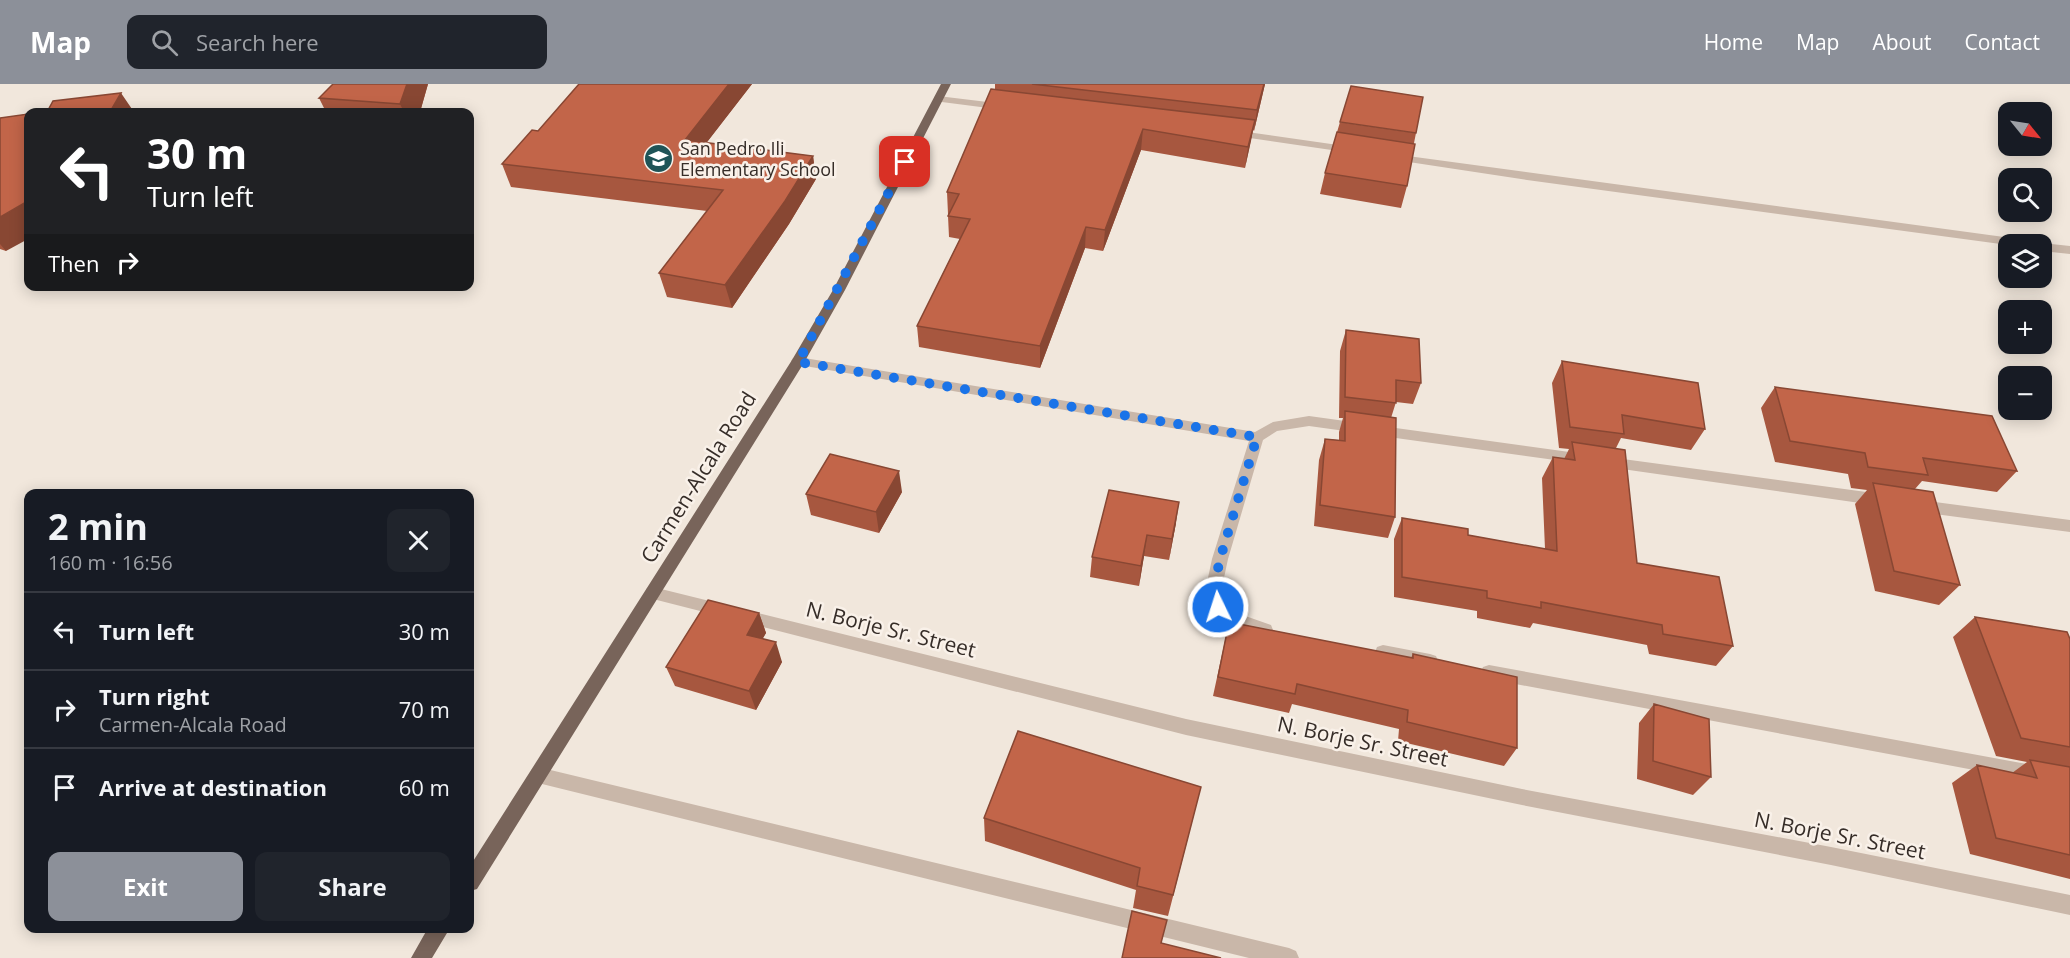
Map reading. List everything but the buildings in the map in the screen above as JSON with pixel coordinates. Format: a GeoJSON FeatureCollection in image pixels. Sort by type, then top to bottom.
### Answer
{"type":"FeatureCollection","features":[{"type":"Feature","properties":{"kind":"main road","name":"Carmen-Alcala Road"},"geometry":{"type":"LineString","coordinates":[[474,876],[798,362],[839,290],[946,84]]}},
{"type":"Feature","properties":{"kind":"main road"},"geometry":{"type":"LineString","coordinates":[[421,958],[437,933]]}},
{"type":"Feature","properties":{"kind":"street"},"geometry":{"type":"LineString","coordinates":[[938,99],[1013,107]]}},
{"type":"Feature","properties":{"kind":"street"},"geometry":{"type":"LineString","coordinates":[[1226,131],[1361,152]]}},
{"type":"Feature","properties":{"kind":"street"},"geometry":{"type":"LineString","coordinates":[[1385,155],[1527,177],[1998,240]]}},
{"type":"Feature","properties":{"kind":"street"},"geometry":{"type":"LineString","coordinates":[[2052,248],[2070,250]]}},
{"type":"Feature","properties":{"kind":"street"},"geometry":{"type":"LineString","coordinates":[[798,362],[1257,437]]}},
{"type":"Feature","properties":{"kind":"street"},"geometry":{"type":"LineString","coordinates":[[1285,634],[1242,624],[1228,617],[1218,607],[1213,592],[1220,559],[1257,437],[1273,427],[1309,421],[2070,526]]}},
{"type":"Feature","properties":{"kind":"street","name":"N. Borje Sr. Street"},"geometry":{"type":"LineString","coordinates":[[654,593],[1186,727],[1522,797],[1820,853],[2070,905]]}},
{"type":"Feature","properties":{"kind":"street"},"geometry":{"type":"LineString","coordinates":[[1367,649],[1449,664]]}},
{"type":"Feature","properties":{"kind":"street"},"geometry":{"type":"LineString","coordinates":[[1473,669],[2070,780]]}},
{"type":"Feature","properties":{"kind":"street"},"geometry":{"type":"LineString","coordinates":[[538,775],[1289,958]]}},
{"type":"Feature","properties":{"kind":"place","name":"San Pedro Ili Elementary School"},"geometry":{"type":"Point","coordinates":[659,158]}},
{"type":"Feature","properties":{"kind":"route"},"geometry":{"type":"LineString","coordinates":[[905,162],[839,290],[798,362],[1257,437],[1220,559],[1213,592],[1218,607]]}}]}
